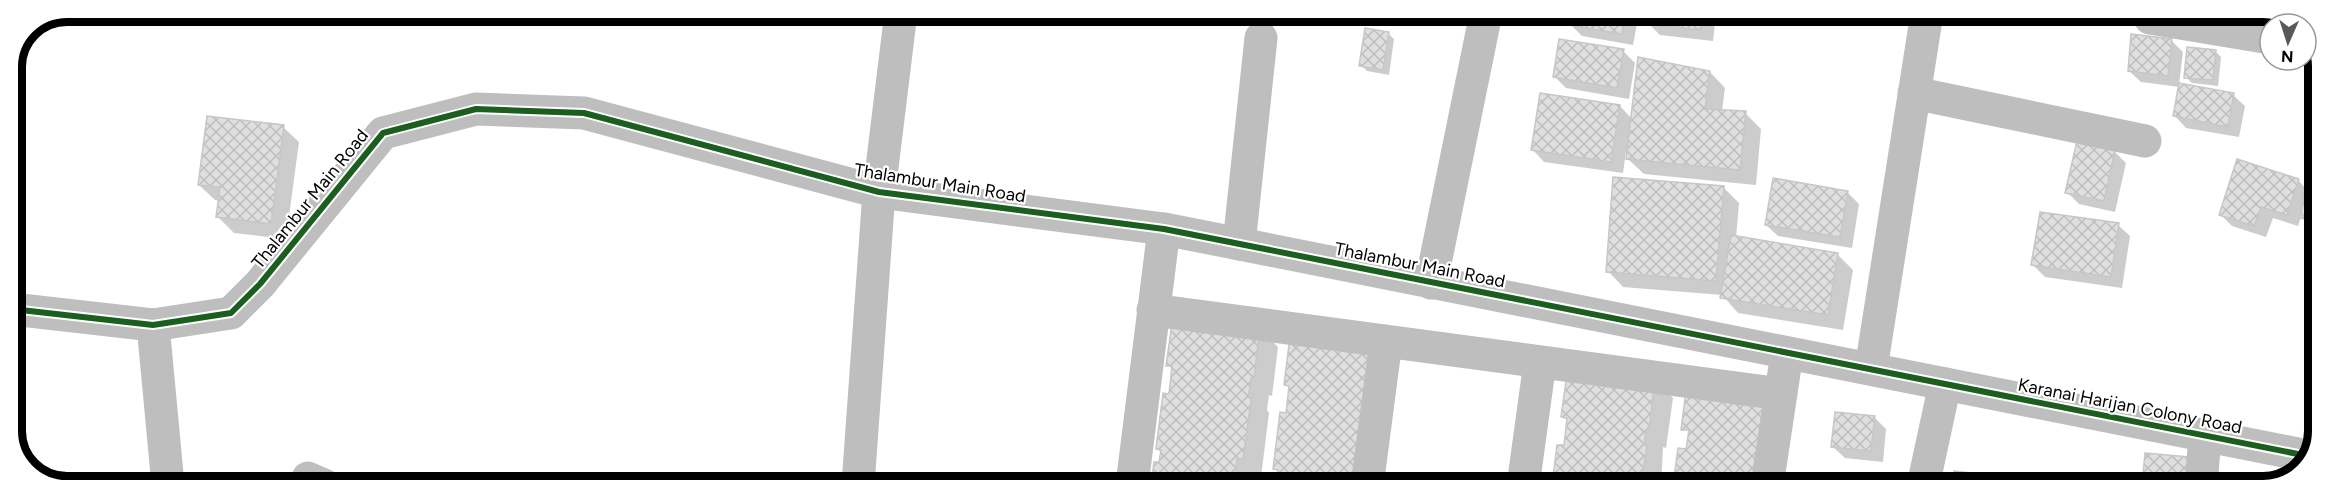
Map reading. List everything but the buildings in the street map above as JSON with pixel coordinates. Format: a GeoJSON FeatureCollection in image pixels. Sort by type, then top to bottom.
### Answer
{"type":"FeatureCollection","features":[{"type":"Feature","properties":{"kind":"street"},"geometry":{"type":"LineString","coordinates":[[859,476],[879,192],[900,23]]}},
{"type":"Feature","properties":{"kind":"street"},"geometry":{"type":"LineString","coordinates":[[1431,283],[1484,23]]}},
{"type":"Feature","properties":{"kind":"street"},"geometry":{"type":"LineString","coordinates":[[1870,369],[1925,23]]}},
{"type":"Feature","properties":{"kind":"street"},"geometry":{"type":"LineString","coordinates":[[2180,23],[2258,36]]}},
{"type":"Feature","properties":{"kind":"street"},"geometry":{"type":"LineString","coordinates":[[1239,244],[1261,38]]}},
{"type":"Feature","properties":{"kind":"street"},"geometry":{"type":"LineString","coordinates":[[1914,93],[2145,141]]}},
{"type":"Feature","properties":{"kind":"street","name":"Thalambur Main Road"},"geometry":{"type":"LineString","coordinates":[[23,310],[153,325],[231,313],[260,284],[383,133],[476,109],[584,113],[879,192],[1164,230],[1945,384]]}},
{"type":"Feature","properties":{"kind":"street"},"geometry":{"type":"LineString","coordinates":[[1133,476],[1164,230]]}},
{"type":"Feature","properties":{"kind":"street"},"geometry":{"type":"LineString","coordinates":[[1153,310],[1780,394]]}},
{"type":"Feature","properties":{"kind":"street"},"geometry":{"type":"LineString","coordinates":[[153,325],[167,476]]}},
{"type":"Feature","properties":{"kind":"street"},"geometry":{"type":"LineString","coordinates":[[1368,476],[1386,341]]}},
{"type":"Feature","properties":{"kind":"street"},"geometry":{"type":"LineString","coordinates":[[1768,476],[1787,353]]}},
{"type":"Feature","properties":{"kind":"street"},"geometry":{"type":"LineString","coordinates":[[1524,476],[1540,362]]}},
{"type":"Feature","properties":{"kind":"street"},"geometry":{"type":"LineString","coordinates":[[1925,476],[1945,384]]}},
{"type":"Feature","properties":{"kind":"street","name":"Karanai Harijan Colony Road"},"geometry":{"type":"LineString","coordinates":[[1945,384],[2300,454]]}},
{"type":"Feature","properties":{"kind":"street"},"geometry":{"type":"LineString","coordinates":[[2202,476],[2205,436]]}},
{"type":"Feature","properties":{"kind":"cycle path"},"geometry":{"type":"LineString","coordinates":[[23,310],[153,325],[231,313],[260,284],[383,133],[476,109],[584,113],[879,192],[1164,229],[2300,454]]}}]}
